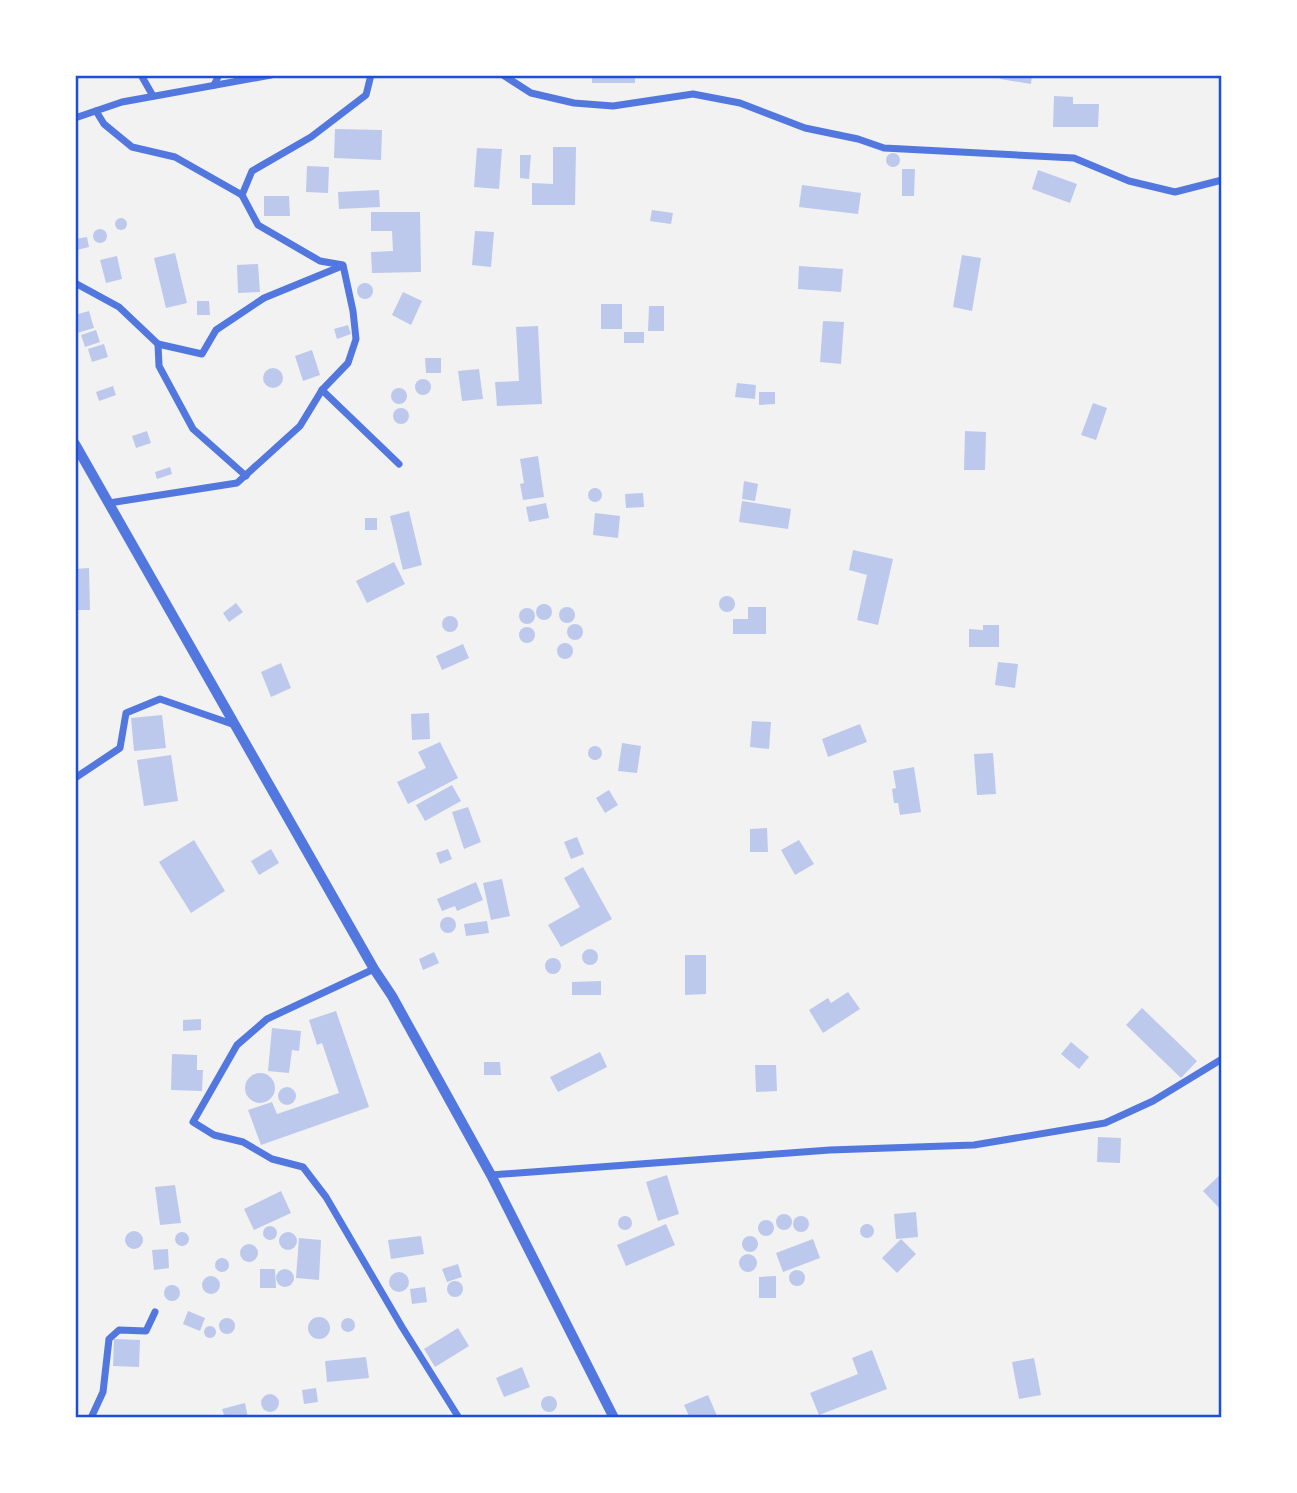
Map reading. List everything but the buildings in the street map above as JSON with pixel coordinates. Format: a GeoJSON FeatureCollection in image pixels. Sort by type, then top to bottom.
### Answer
{"type":"FeatureCollection","features":[{"type":"Feature","properties":{"kind":"street"},"geometry":{"type":"LineString","coordinates":[[141,75],[153,96]]}},
{"type":"Feature","properties":{"kind":"street"},"geometry":{"type":"LineString","coordinates":[[214,85],[219,75]]}},
{"type":"Feature","properties":{"kind":"street"},"geometry":{"type":"LineString","coordinates":[[75,118],[122,102],[271,75]]}},
{"type":"Feature","properties":{"kind":"street"},"geometry":{"type":"LineString","coordinates":[[242,195],[251,171],[311,137],[366,95],[371,75]]}},
{"type":"Feature","properties":{"kind":"street"},"geometry":{"type":"LineString","coordinates":[[503,75],[531,93],[574,103],[613,106],[693,94],[740,103],[805,128],[858,139],[884,148],[1074,158],[1129,181],[1175,191],[1222,180]]}},
{"type":"Feature","properties":{"kind":"street"},"geometry":{"type":"LineString","coordinates":[[96,111],[104,124],[132,147],[175,157],[242,195],[258,225],[320,261],[342,265]]}},
{"type":"Feature","properties":{"kind":"street"},"geometry":{"type":"LineString","coordinates":[[75,283],[119,307],[158,344],[202,354],[216,330],[264,298],[342,265]]}},
{"type":"Feature","properties":{"kind":"street"},"geometry":{"type":"LineString","coordinates":[[109,503],[237,483],[300,426],[322,390],[348,363],[356,339],[353,311],[342,265]]}},
{"type":"Feature","properties":{"kind":"street"},"geometry":{"type":"LineString","coordinates":[[158,344],[159,366],[193,429],[246,476]]}},
{"type":"Feature","properties":{"kind":"street"},"geometry":{"type":"LineString","coordinates":[[322,390],[399,464]]}},
{"type":"Feature","properties":{"kind":"street"},"geometry":{"type":"LineString","coordinates":[[75,444],[374,969],[392,996],[491,1175],[614,1418]]}},
{"type":"Feature","properties":{"kind":"street"},"geometry":{"type":"LineString","coordinates":[[75,778],[120,748],[126,713],[160,699],[236,725]]}},
{"type":"Feature","properties":{"kind":"street"},"geometry":{"type":"LineString","coordinates":[[374,969],[267,1019],[237,1045],[193,1122],[214,1135],[243,1142],[272,1160],[303,1167],[326,1197],[459,1418]]}},
{"type":"Feature","properties":{"kind":"street"},"geometry":{"type":"LineString","coordinates":[[491,1175],[830,1150],[974,1145],[1105,1123],[1153,1101],[1222,1059]]}},
{"type":"Feature","properties":{"kind":"street"},"geometry":{"type":"LineString","coordinates":[[91,1418],[103,1392],[109,1339],[120,1330],[146,1331],[155,1312]]}}]}
